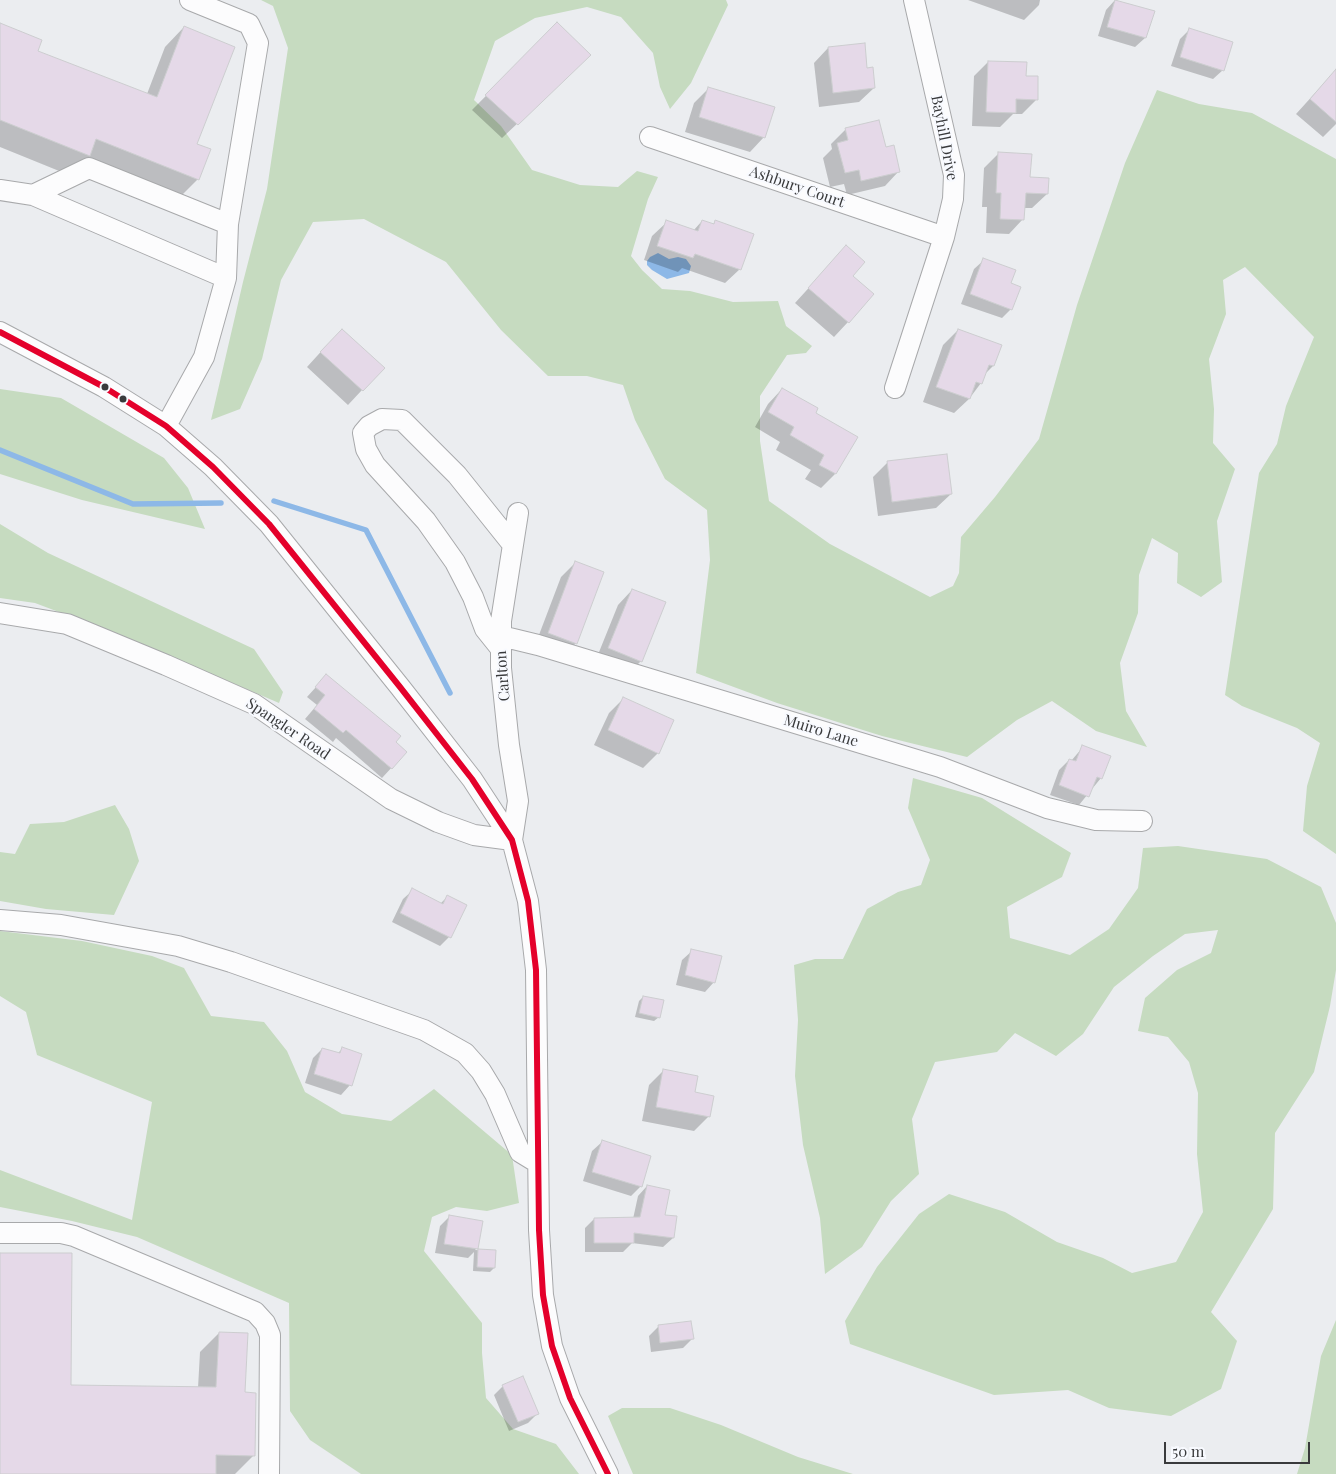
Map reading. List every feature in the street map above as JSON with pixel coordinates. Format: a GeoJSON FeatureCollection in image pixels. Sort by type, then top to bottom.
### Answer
{"type":"FeatureCollection","features":[{"type":"Feature","properties":{"kind":"street"},"geometry":{"type":"LineString","coordinates":[[166,426],[204,357],[226,278],[228,224],[258,43],[249,24],[190,0]]}},
{"type":"Feature","properties":{"kind":"street","name":"Bayhill Drive"},"geometry":{"type":"LineString","coordinates":[[894,388],[944,237],[953,200],[954,175],[914,0]]}},
{"type":"Feature","properties":{"kind":"street","name":"Ashbury Court"},"geometry":{"type":"LineString","coordinates":[[650,137],[944,237]]}},
{"type":"Feature","properties":{"kind":"street"},"geometry":{"type":"LineString","coordinates":[[33,195],[89,168],[228,224]]}},
{"type":"Feature","properties":{"kind":"street"},"geometry":{"type":"LineString","coordinates":[[0,190],[33,195],[226,278]]}},
{"type":"Feature","properties":{"kind":"street"},"geometry":{"type":"LineString","coordinates":[[0,332],[104,388],[166,426],[213,467],[268,524],[472,779],[512,840],[528,900],[536,970],[538,1163],[543,1295],[552,1346],[570,1398],[608,1474]]}},
{"type":"Feature","properties":{"kind":"street"},"geometry":{"type":"LineString","coordinates":[[501,643],[485,629],[473,597],[456,562],[426,521],[375,464],[366,449],[363,433],[369,426],[382,419],[402,420],[457,475],[513,545]]}},
{"type":"Feature","properties":{"kind":"street","name":"Carlton"},"geometry":{"type":"LineString","coordinates":[[512,840],[518,801],[509,746],[501,621],[518,513]]}},
{"type":"Feature","properties":{"kind":"street","name":"Spangler Road"},"geometry":{"type":"LineString","coordinates":[[0,613],[67,624],[254,704],[391,799],[438,822],[474,835],[512,840]]}},
{"type":"Feature","properties":{"kind":"street","name":"Muiro Lane"},"geometry":{"type":"LineString","coordinates":[[501,643],[547,647],[940,767],[1046,808],[1096,820],[1142,821]]}},
{"type":"Feature","properties":{"kind":"street"},"geometry":{"type":"LineString","coordinates":[[0,920],[61,925],[178,946],[231,962],[424,1030],[449,1042],[470,1059],[495,1094],[520,1152],[538,1163]]}},
{"type":"Feature","properties":{"kind":"street"},"geometry":{"type":"LineString","coordinates":[[0,1233],[61,1233],[74,1236],[255,1312],[264,1323],[270,1335],[269,1474]]}},
{"type":"Feature","properties":{"kind":"green space"},"geometry":{"type":"Polygon","coordinates":[[[261,0],[726,0],[728,5],[691,83],[670,109],[660,87],[653,53],[621,17],[587,7],[535,18],[495,41],[474,100],[501,126],[532,170],[580,185],[618,187],[637,171],[658,177],[648,199],[631,256],[642,270],[662,289],[690,291],[733,302],[778,301],[786,326],[812,346],[806,353],[787,355],[760,396],[760,441],[769,501],[830,544],[930,597],[953,586],[959,573],[961,537],[995,497],[1039,439],[1077,305],[1125,163],[1157,90],[1199,104],[1252,113],[1336,159],[1336,854],[1303,831],[1307,786],[1320,743],[1297,728],[1242,706],[1225,695],[1259,473],[1277,444],[1286,406],[1314,337],[1245,267],[1223,280],[1226,314],[1209,359],[1214,409],[1213,443],[1235,469],[1217,521],[1222,582],[1201,597],[1177,583],[1178,553],[1152,538],[1139,575],[1138,613],[1120,663],[1126,711],[1147,747],[1096,731],[1052,701],[1017,720],[967,757],[882,736],[777,703],[696,673],[710,560],[707,510],[665,479],[635,420],[623,385],[587,376],[548,376],[501,330],[446,262],[364,219],[313,222],[281,280],[262,359],[240,409],[211,420],[267,189],[288,48],[273,6],[261,0]]]}},
{"type":"Feature","properties":{"kind":"green space"},"geometry":{"type":"Polygon","coordinates":[[[0,389],[61,398],[164,458],[188,488],[205,529],[82,500],[0,474],[0,389]]]}},
{"type":"Feature","properties":{"kind":"green space"},"geometry":{"type":"Polygon","coordinates":[[[0,524],[48,553],[254,649],[283,692],[279,703],[125,637],[35,603],[0,598],[0,524]]]}},
{"type":"Feature","properties":{"kind":"green space"},"geometry":{"type":"Polygon","coordinates":[[[913,778],[982,798],[1071,853],[1062,877],[1007,907],[1010,938],[1070,955],[1109,929],[1138,888],[1143,848],[1178,846],[1267,859],[1321,887],[1336,923],[1336,970],[1330,1006],[1314,1072],[1275,1133],[1273,1209],[1211,1312],[1237,1341],[1221,1389],[1171,1416],[1109,1408],[1068,1390],[994,1395],[850,1344],[845,1321],[877,1267],[919,1214],[949,1194],[1005,1212],[1057,1242],[1103,1258],[1132,1273],[1176,1262],[1203,1212],[1197,1154],[1198,1093],[1189,1062],[1168,1037],[1138,1031],[1145,998],[1177,970],[1211,953],[1218,930],[1185,934],[1153,956],[1114,987],[1083,1034],[1056,1056],[1015,1033],[997,1052],[935,1062],[912,1119],[919,1174],[891,1201],[862,1247],[825,1274],[820,1218],[803,1145],[795,1076],[798,1020],[794,965],[815,959],[843,959],[867,909],[898,892],[921,885],[930,860],[908,808],[913,778]]]}},
{"type":"Feature","properties":{"kind":"green space"},"geometry":{"type":"Polygon","coordinates":[[[115,805],[129,829],[139,861],[114,915],[46,909],[0,901],[0,852],[15,854],[30,824],[64,822],[115,805]]]}},
{"type":"Feature","properties":{"kind":"green space"},"geometry":{"type":"Polygon","coordinates":[[[0,931],[82,941],[152,956],[184,968],[211,1016],[264,1022],[287,1051],[305,1092],[342,1114],[391,1121],[434,1089],[512,1155],[519,1203],[487,1211],[456,1207],[432,1217],[424,1251],[482,1323],[482,1353],[486,1398],[513,1429],[556,1444],[579,1474],[361,1474],[310,1440],[290,1411],[289,1303],[137,1237],[72,1221],[0,1207],[0,1170],[132,1220],[152,1102],[37,1055],[26,1012],[0,996],[0,931]]]}},
{"type":"Feature","properties":{"kind":"green space"},"geometry":{"type":"Polygon","coordinates":[[[1336,1320],[1336,1474],[1297,1474],[1305,1448],[1321,1356],[1336,1320]]]}},
{"type":"Feature","properties":{"kind":"green space"},"geometry":{"type":"Polygon","coordinates":[[[622,1408],[670,1408],[721,1425],[798,1457],[853,1474],[633,1474],[608,1416],[622,1408]]]}},
{"type":"Feature","properties":{"kind":"water"},"geometry":{"type":"Polygon","coordinates":[[[658,253],[669,259],[678,257],[686,259],[691,266],[689,273],[667,279],[652,270],[647,265],[647,261],[658,253]]]}},
{"type":"Feature","properties":{"kind":"building"},"geometry":{"type":"Polygon","coordinates":[[[1115,0],[1155,11],[1146,38],[1107,27],[1115,0]]]}},
{"type":"Feature","properties":{"kind":"building"},"geometry":{"type":"Polygon","coordinates":[[[557,22],[591,55],[518,125],[485,95],[557,22]]]}},
{"type":"Feature","properties":{"kind":"building"},"geometry":{"type":"Polygon","coordinates":[[[0,23],[42,40],[38,51],[157,97],[184,26],[235,47],[197,144],[211,149],[199,180],[96,139],[90,156],[0,120],[0,23]]]}},
{"type":"Feature","properties":{"kind":"building"},"geometry":{"type":"Polygon","coordinates":[[[1189,28],[1233,42],[1224,71],[1180,57],[1189,28]]]}},
{"type":"Feature","properties":{"kind":"building"},"geometry":{"type":"Polygon","coordinates":[[[865,43],[867,68],[873,67],[875,88],[833,93],[828,47],[865,43]]]}},
{"type":"Feature","properties":{"kind":"building"},"geometry":{"type":"Polygon","coordinates":[[[988,61],[1027,62],[1026,76],[1038,76],[1038,100],[1016,99],[1016,113],[986,112],[988,61]]]}},
{"type":"Feature","properties":{"kind":"building"},"geometry":{"type":"Polygon","coordinates":[[[1336,69],[1336,122],[1310,99],[1336,69]]]}},
{"type":"Feature","properties":{"kind":"building"},"geometry":{"type":"Polygon","coordinates":[[[708,87],[775,107],[765,138],[699,117],[708,87]]]}},
{"type":"Feature","properties":{"kind":"building"},"geometry":{"type":"Polygon","coordinates":[[[879,120],[886,147],[894,145],[900,172],[861,181],[859,170],[845,173],[837,143],[848,140],[845,128],[879,120]]]}},
{"type":"Feature","properties":{"kind":"building"},"geometry":{"type":"Polygon","coordinates":[[[998,152],[1032,154],[1030,177],[1049,178],[1048,194],[1026,193],[1024,220],[1000,219],[1001,193],[996,193],[998,152]]]}},
{"type":"Feature","properties":{"kind":"building"},"geometry":{"type":"Polygon","coordinates":[[[666,220],[698,231],[702,220],[714,224],[715,220],[754,234],[741,270],[695,254],[693,258],[657,246],[666,220]]]}},
{"type":"Feature","properties":{"kind":"building"},"geometry":{"type":"Polygon","coordinates":[[[846,245],[865,262],[853,276],[874,294],[849,323],[808,288],[846,245]]]}},
{"type":"Feature","properties":{"kind":"building"},"geometry":{"type":"Polygon","coordinates":[[[983,258],[1016,270],[1011,283],[1021,287],[1012,310],[970,294],[983,258]]]}},
{"type":"Feature","properties":{"kind":"building"},"geometry":{"type":"Polygon","coordinates":[[[342,329],[385,368],[363,391],[320,352],[342,329]]]}},
{"type":"Feature","properties":{"kind":"building"},"geometry":{"type":"Polygon","coordinates":[[[958,329],[1002,345],[994,366],[989,365],[982,384],[976,382],[970,399],[936,387],[958,329]]]}},
{"type":"Feature","properties":{"kind":"building"},"geometry":{"type":"Polygon","coordinates":[[[782,388],[818,408],[816,413],[858,437],[836,474],[819,465],[824,455],[790,435],[794,427],[768,412],[782,388]]]}},
{"type":"Feature","properties":{"kind":"building"},"geometry":{"type":"Polygon","coordinates":[[[947,454],[952,494],[892,502],[887,461],[947,454]]]}},
{"type":"Feature","properties":{"kind":"building"},"geometry":{"type":"Polygon","coordinates":[[[575,561],[604,572],[577,644],[548,633],[575,561]]]}},
{"type":"Feature","properties":{"kind":"building"},"geometry":{"type":"Polygon","coordinates":[[[632,589],[666,602],[642,662],[608,648],[632,589]]]}},
{"type":"Feature","properties":{"kind":"building"},"geometry":{"type":"Polygon","coordinates":[[[326,674],[401,736],[396,742],[407,752],[392,769],[346,730],[343,733],[314,709],[325,695],[315,687],[326,674]]]}},
{"type":"Feature","properties":{"kind":"building"},"geometry":{"type":"Polygon","coordinates":[[[623,697],[674,720],[659,754],[608,730],[623,697]]]}},
{"type":"Feature","properties":{"kind":"building"},"geometry":{"type":"Polygon","coordinates":[[[1082,745],[1111,756],[1102,779],[1097,777],[1089,797],[1059,785],[1069,759],[1076,761],[1082,745]]]}},
{"type":"Feature","properties":{"kind":"building"},"geometry":{"type":"Polygon","coordinates":[[[412,888],[443,904],[447,895],[467,905],[451,938],[400,913],[412,888]]]}},
{"type":"Feature","properties":{"kind":"building"},"geometry":{"type":"Polygon","coordinates":[[[691,949],[722,956],[715,983],[685,975],[691,949]]]}},
{"type":"Feature","properties":{"kind":"building"},"geometry":{"type":"Polygon","coordinates":[[[643,996],[664,1000],[660,1018],[639,1013],[643,996]]]}},
{"type":"Feature","properties":{"kind":"building"},"geometry":{"type":"Polygon","coordinates":[[[342,1047],[362,1054],[352,1086],[314,1074],[322,1048],[340,1053],[342,1047]]]}},
{"type":"Feature","properties":{"kind":"building"},"geometry":{"type":"Polygon","coordinates":[[[663,1069],[698,1076],[695,1092],[714,1096],[710,1117],[656,1107],[663,1069]]]}},
{"type":"Feature","properties":{"kind":"building"},"geometry":{"type":"Polygon","coordinates":[[[602,1140],[651,1156],[642,1187],[592,1172],[602,1140]]]}},
{"type":"Feature","properties":{"kind":"building"},"geometry":{"type":"Polygon","coordinates":[[[647,1185],[670,1190],[665,1215],[677,1216],[674,1238],[634,1233],[634,1243],[594,1243],[594,1218],[640,1217],[647,1185]]]}},
{"type":"Feature","properties":{"kind":"building"},"geometry":{"type":"Polygon","coordinates":[[[449,1215],[483,1221],[478,1249],[444,1244],[449,1215]]]}},
{"type":"Feature","properties":{"kind":"building"},"geometry":{"type":"Polygon","coordinates":[[[478,1249],[496,1250],[495,1268],[477,1267],[478,1249]]]}},
{"type":"Feature","properties":{"kind":"building"},"geometry":{"type":"Polygon","coordinates":[[[0,1253],[72,1253],[71,1385],[216,1387],[219,1332],[248,1333],[245,1392],[256,1393],[255,1456],[216,1455],[216,1474],[0,1474],[0,1253]]]}},
{"type":"Feature","properties":{"kind":"building"},"geometry":{"type":"Polygon","coordinates":[[[691,1321],[694,1339],[660,1343],[658,1325],[691,1321]]]}},
{"type":"Feature","properties":{"kind":"building"},"geometry":{"type":"Polygon","coordinates":[[[523,1376],[539,1414],[518,1422],[502,1385],[523,1376]]]}},
{"type":"Feature","properties":{"kind":"waterway"},"geometry":{"type":"LineString","coordinates":[[0,450],[133,504],[221,503]]}},
{"type":"Feature","properties":{"kind":"waterway"},"geometry":{"type":"LineString","coordinates":[[274,501],[366,530],[450,693]]}},
{"type":"Feature","properties":{"kind":"transit line"},"geometry":{"type":"LineString","coordinates":[[0,332],[104,387],[166,426],[213,467],[269,524],[400,687],[472,779],[512,840],[528,901],[536,970],[539,1230],[543,1295],[552,1346],[570,1398],[608,1474]]}}]}
